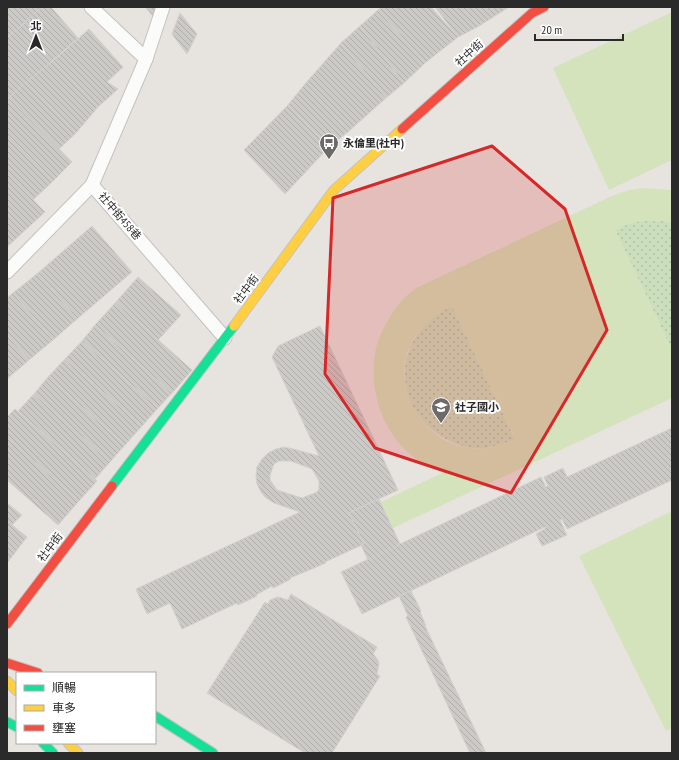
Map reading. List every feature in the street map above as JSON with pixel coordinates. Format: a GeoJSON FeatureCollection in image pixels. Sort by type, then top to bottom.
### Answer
{"type":"FeatureCollection","features":[{"type":"Feature","properties":{"kind":"street","name":"社中街"},"geometry":{"type":"LineString","coordinates":[[7,624],[225,338],[334,190],[535,9]]}},
{"type":"Feature","properties":{"kind":"street"},"geometry":{"type":"LineString","coordinates":[[7,663],[35,672]]}},
{"type":"Feature","properties":{"kind":"street"},"geometry":{"type":"LineString","coordinates":[[7,681],[16,690]]}},
{"type":"Feature","properties":{"kind":"street"},"geometry":{"type":"LineString","coordinates":[[156,717],[213,753]]}},
{"type":"Feature","properties":{"kind":"street"},"geometry":{"type":"LineString","coordinates":[[7,722],[16,726]]}},
{"type":"Feature","properties":{"kind":"street"},"geometry":{"type":"LineString","coordinates":[[45,744],[53,753]]}},
{"type":"Feature","properties":{"kind":"street"},"geometry":{"type":"LineString","coordinates":[[69,744],[78,753]]}},
{"type":"Feature","properties":{"kind":"lane"},"geometry":{"type":"LineString","coordinates":[[91,7],[146,59]]}},
{"type":"Feature","properties":{"kind":"lane","name":"社中街458巷"},"geometry":{"type":"LineString","coordinates":[[163,7],[146,59],[92,185],[225,338]]}},
{"type":"Feature","properties":{"kind":"lane"},"geometry":{"type":"LineString","coordinates":[[7,272],[92,185]]}},
{"type":"Feature","properties":{"kind":"highlighted area"},"geometry":{"type":"Polygon","coordinates":[[[492,146],[565,209],[607,330],[511,493],[375,448],[325,374],[333,198],[492,146]]]}},
{"type":"Feature","properties":{"kind":"green space"},"geometry":{"type":"Polygon","coordinates":[[[672,12],[672,160],[609,190],[553,68],[672,12]]]}},
{"type":"Feature","properties":{"kind":"green space"},"geometry":{"type":"Polygon","coordinates":[[[644,188],[672,190],[672,223],[650,220],[628,224],[615,230],[672,350],[672,398],[393,528],[381,502],[442,473],[418,460],[400,444],[391,432],[379,406],[375,392],[374,363],[377,343],[388,320],[402,300],[416,288],[612,196],[629,190],[644,188]],[[452,306],[422,328],[407,354],[405,382],[414,408],[431,430],[455,445],[484,448],[515,438],[452,306]]]}},
{"type":"Feature","properties":{"kind":"green space"},"geometry":{"type":"Polygon","coordinates":[[[647,220],[672,223],[672,350],[615,230],[628,223],[647,220]]]}},
{"type":"Feature","properties":{"kind":"green space"},"geometry":{"type":"Polygon","coordinates":[[[452,306],[515,439],[489,448],[471,448],[459,445],[433,431],[421,419],[412,405],[407,390],[405,373],[407,357],[413,342],[431,318],[452,306]]]}},
{"type":"Feature","properties":{"kind":"green space"},"geometry":{"type":"Polygon","coordinates":[[[672,511],[672,728],[666,731],[579,556],[672,511]]]}},
{"type":"Feature","properties":{"kind":"building"},"geometry":{"type":"Polygon","coordinates":[[[7,7],[42,7],[7,38],[7,7]]]}},
{"type":"Feature","properties":{"kind":"building"},"geometry":{"type":"Polygon","coordinates":[[[42,7],[51,7],[78,38],[7,101],[7,38],[42,7]]]}},
{"type":"Feature","properties":{"kind":"building"},"geometry":{"type":"Polygon","coordinates":[[[145,7],[156,7],[153,16],[145,7]]]}},
{"type":"Feature","properties":{"kind":"building"},"geometry":{"type":"Polygon","coordinates":[[[382,7],[431,7],[458,37],[425,63],[378,10],[382,7]]]}},
{"type":"Feature","properties":{"kind":"building"},"geometry":{"type":"Polygon","coordinates":[[[435,7],[462,7],[479,26],[458,37],[435,7]]]}},
{"type":"Feature","properties":{"kind":"building"},"geometry":{"type":"Polygon","coordinates":[[[462,7],[509,7],[479,26],[462,7]]]}},
{"type":"Feature","properties":{"kind":"building"},"geometry":{"type":"Polygon","coordinates":[[[378,10],[425,63],[404,83],[360,26],[378,10]]]}},
{"type":"Feature","properties":{"kind":"building"},"geometry":{"type":"Polygon","coordinates":[[[180,13],[197,34],[187,54],[172,34],[180,13]]]}},
{"type":"Feature","properties":{"kind":"building"},"geometry":{"type":"Polygon","coordinates":[[[360,26],[404,83],[386,98],[341,43],[360,26]]]}},
{"type":"Feature","properties":{"kind":"building"},"geometry":{"type":"Polygon","coordinates":[[[89,29],[123,67],[107,82],[118,89],[98,107],[53,61],[89,29]]]}},
{"type":"Feature","properties":{"kind":"building"},"geometry":{"type":"Polygon","coordinates":[[[341,43],[386,98],[349,131],[305,84],[341,43]]]}},
{"type":"Feature","properties":{"kind":"building"},"geometry":{"type":"Polygon","coordinates":[[[53,61],[98,107],[76,133],[26,82],[53,61]]]}},
{"type":"Feature","properties":{"kind":"building"},"geometry":{"type":"Polygon","coordinates":[[[26,82],[76,133],[59,149],[9,98],[26,82]]]}},
{"type":"Feature","properties":{"kind":"building"},"geometry":{"type":"Polygon","coordinates":[[[305,84],[349,131],[329,147],[288,105],[305,84]]]}},
{"type":"Feature","properties":{"kind":"building"},"geometry":{"type":"Polygon","coordinates":[[[9,98],[72,162],[53,181],[7,134],[7,100],[9,98]]]}},
{"type":"Feature","properties":{"kind":"building"},"geometry":{"type":"Polygon","coordinates":[[[288,105],[329,147],[285,194],[244,150],[288,105]]]}},
{"type":"Feature","properties":{"kind":"building"},"geometry":{"type":"Polygon","coordinates":[[[7,134],[53,181],[33,200],[7,173],[7,134]]]}},
{"type":"Feature","properties":{"kind":"building"},"geometry":{"type":"Polygon","coordinates":[[[7,173],[45,212],[8,246],[7,245],[7,173]]]}},
{"type":"Feature","properties":{"kind":"building"},"geometry":{"type":"Polygon","coordinates":[[[92,226],[132,272],[77,319],[38,273],[92,226]]]}},
{"type":"Feature","properties":{"kind":"building"},"geometry":{"type":"Polygon","coordinates":[[[38,273],[77,319],[53,340],[13,293],[38,273]]]}},
{"type":"Feature","properties":{"kind":"building"},"geometry":{"type":"Polygon","coordinates":[[[138,277],[181,315],[158,340],[116,302],[138,277]]]}},
{"type":"Feature","properties":{"kind":"building"},"geometry":{"type":"Polygon","coordinates":[[[13,293],[53,340],[29,360],[7,335],[7,298],[13,293]]]}},
{"type":"Feature","properties":{"kind":"building"},"geometry":{"type":"Polygon","coordinates":[[[116,302],[192,370],[172,393],[95,325],[116,302]]]}},
{"type":"Feature","properties":{"kind":"building"},"geometry":{"type":"Polygon","coordinates":[[[95,325],[172,393],[158,408],[82,341],[95,325]]]}},
{"type":"Feature","properties":{"kind":"building"},"geometry":{"type":"Polygon","coordinates":[[[320,326],[398,490],[349,513],[364,544],[325,562],[326,563],[290,578],[291,579],[273,588],[272,586],[256,595],[257,596],[238,605],[237,603],[182,629],[170,603],[147,614],[136,589],[300,512],[274,503],[266,498],[257,484],[257,467],[268,453],[284,447],[319,456],[272,357],[278,346],[320,326]],[[279,461],[274,464],[270,475],[270,480],[277,490],[302,498],[317,492],[319,489],[319,481],[312,469],[291,461],[279,461]]]}},
{"type":"Feature","properties":{"kind":"building"},"geometry":{"type":"Polygon","coordinates":[[[7,335],[29,360],[7,379],[7,335]]]}},
{"type":"Feature","properties":{"kind":"building"},"geometry":{"type":"Polygon","coordinates":[[[82,341],[158,408],[142,426],[65,359],[82,341]]]}},
{"type":"Feature","properties":{"kind":"building"},"geometry":{"type":"Polygon","coordinates":[[[65,359],[142,426],[125,445],[48,377],[65,359]]]}},
{"type":"Feature","properties":{"kind":"building"},"geometry":{"type":"Polygon","coordinates":[[[48,377],[125,445],[110,462],[34,394],[48,377]]]}},
{"type":"Feature","properties":{"kind":"building"},"geometry":{"type":"Polygon","coordinates":[[[34,394],[110,462],[95,479],[18,411],[34,394]]]}},
{"type":"Feature","properties":{"kind":"building"},"geometry":{"type":"Polygon","coordinates":[[[15,409],[97,481],[79,501],[7,437],[7,417],[15,409]]]}},
{"type":"Feature","properties":{"kind":"building"},"geometry":{"type":"Polygon","coordinates":[[[672,428],[672,480],[567,529],[562,519],[560,520],[567,535],[542,546],[536,534],[546,528],[545,527],[362,614],[341,572],[541,477],[546,487],[548,486],[544,477],[563,468],[567,477],[672,428]]]}},
{"type":"Feature","properties":{"kind":"building"},"geometry":{"type":"Polygon","coordinates":[[[7,437],[79,501],[58,525],[7,480],[7,437]]]}},
{"type":"Feature","properties":{"kind":"building"},"geometry":{"type":"Polygon","coordinates":[[[379,499],[400,544],[368,560],[361,545],[364,544],[349,513],[379,499]]]}},
{"type":"Feature","properties":{"kind":"building"},"geometry":{"type":"Polygon","coordinates":[[[7,503],[22,515],[12,525],[27,537],[7,563],[7,503]]]}},
{"type":"Feature","properties":{"kind":"building"},"geometry":{"type":"Polygon","coordinates":[[[411,591],[421,611],[420,612],[425,626],[486,753],[470,753],[406,617],[408,616],[399,596],[411,591]]]}},
{"type":"Feature","properties":{"kind":"building"},"geometry":{"type":"Polygon","coordinates":[[[291,594],[377,647],[373,654],[378,660],[379,664],[377,674],[380,676],[332,753],[305,753],[207,693],[265,602],[268,604],[270,600],[278,597],[288,600],[291,594]]]}},
{"type":"Feature","properties":{"kind":"traffic: fast"},"geometry":{"type":"LineString","coordinates":[[112,486],[234,326]]}},
{"type":"Feature","properties":{"kind":"traffic: fast"},"geometry":{"type":"LineString","coordinates":[[156,717],[213,753]]}},
{"type":"Feature","properties":{"kind":"traffic: fast"},"geometry":{"type":"LineString","coordinates":[[7,722],[16,726]]}},
{"type":"Feature","properties":{"kind":"traffic: fast"},"geometry":{"type":"LineString","coordinates":[[44,744],[53,753]]}},
{"type":"Feature","properties":{"kind":"traffic: slow"},"geometry":{"type":"LineString","coordinates":[[234,326],[334,190],[402,129]]}},
{"type":"Feature","properties":{"kind":"traffic: slow"},"geometry":{"type":"LineString","coordinates":[[7,681],[16,690]]}},
{"type":"Feature","properties":{"kind":"traffic: slow"},"geometry":{"type":"LineString","coordinates":[[69,744],[78,753]]}},
{"type":"Feature","properties":{"kind":"traffic: jam"},"geometry":{"type":"LineString","coordinates":[[402,129],[532,13],[544,7]]}},
{"type":"Feature","properties":{"kind":"traffic: jam"},"geometry":{"type":"LineString","coordinates":[[7,624],[112,486]]}},
{"type":"Feature","properties":{"kind":"traffic: jam"},"geometry":{"type":"LineString","coordinates":[[7,663],[35,672]]}},
{"type":"Feature","properties":{"kind":"place","name":"永倫里(社中)"},"geometry":{"type":"Point","coordinates":[329,160]}},
{"type":"Feature","properties":{"kind":"place","name":"社子國小"},"geometry":{"type":"Point","coordinates":[441,424]}}]}
